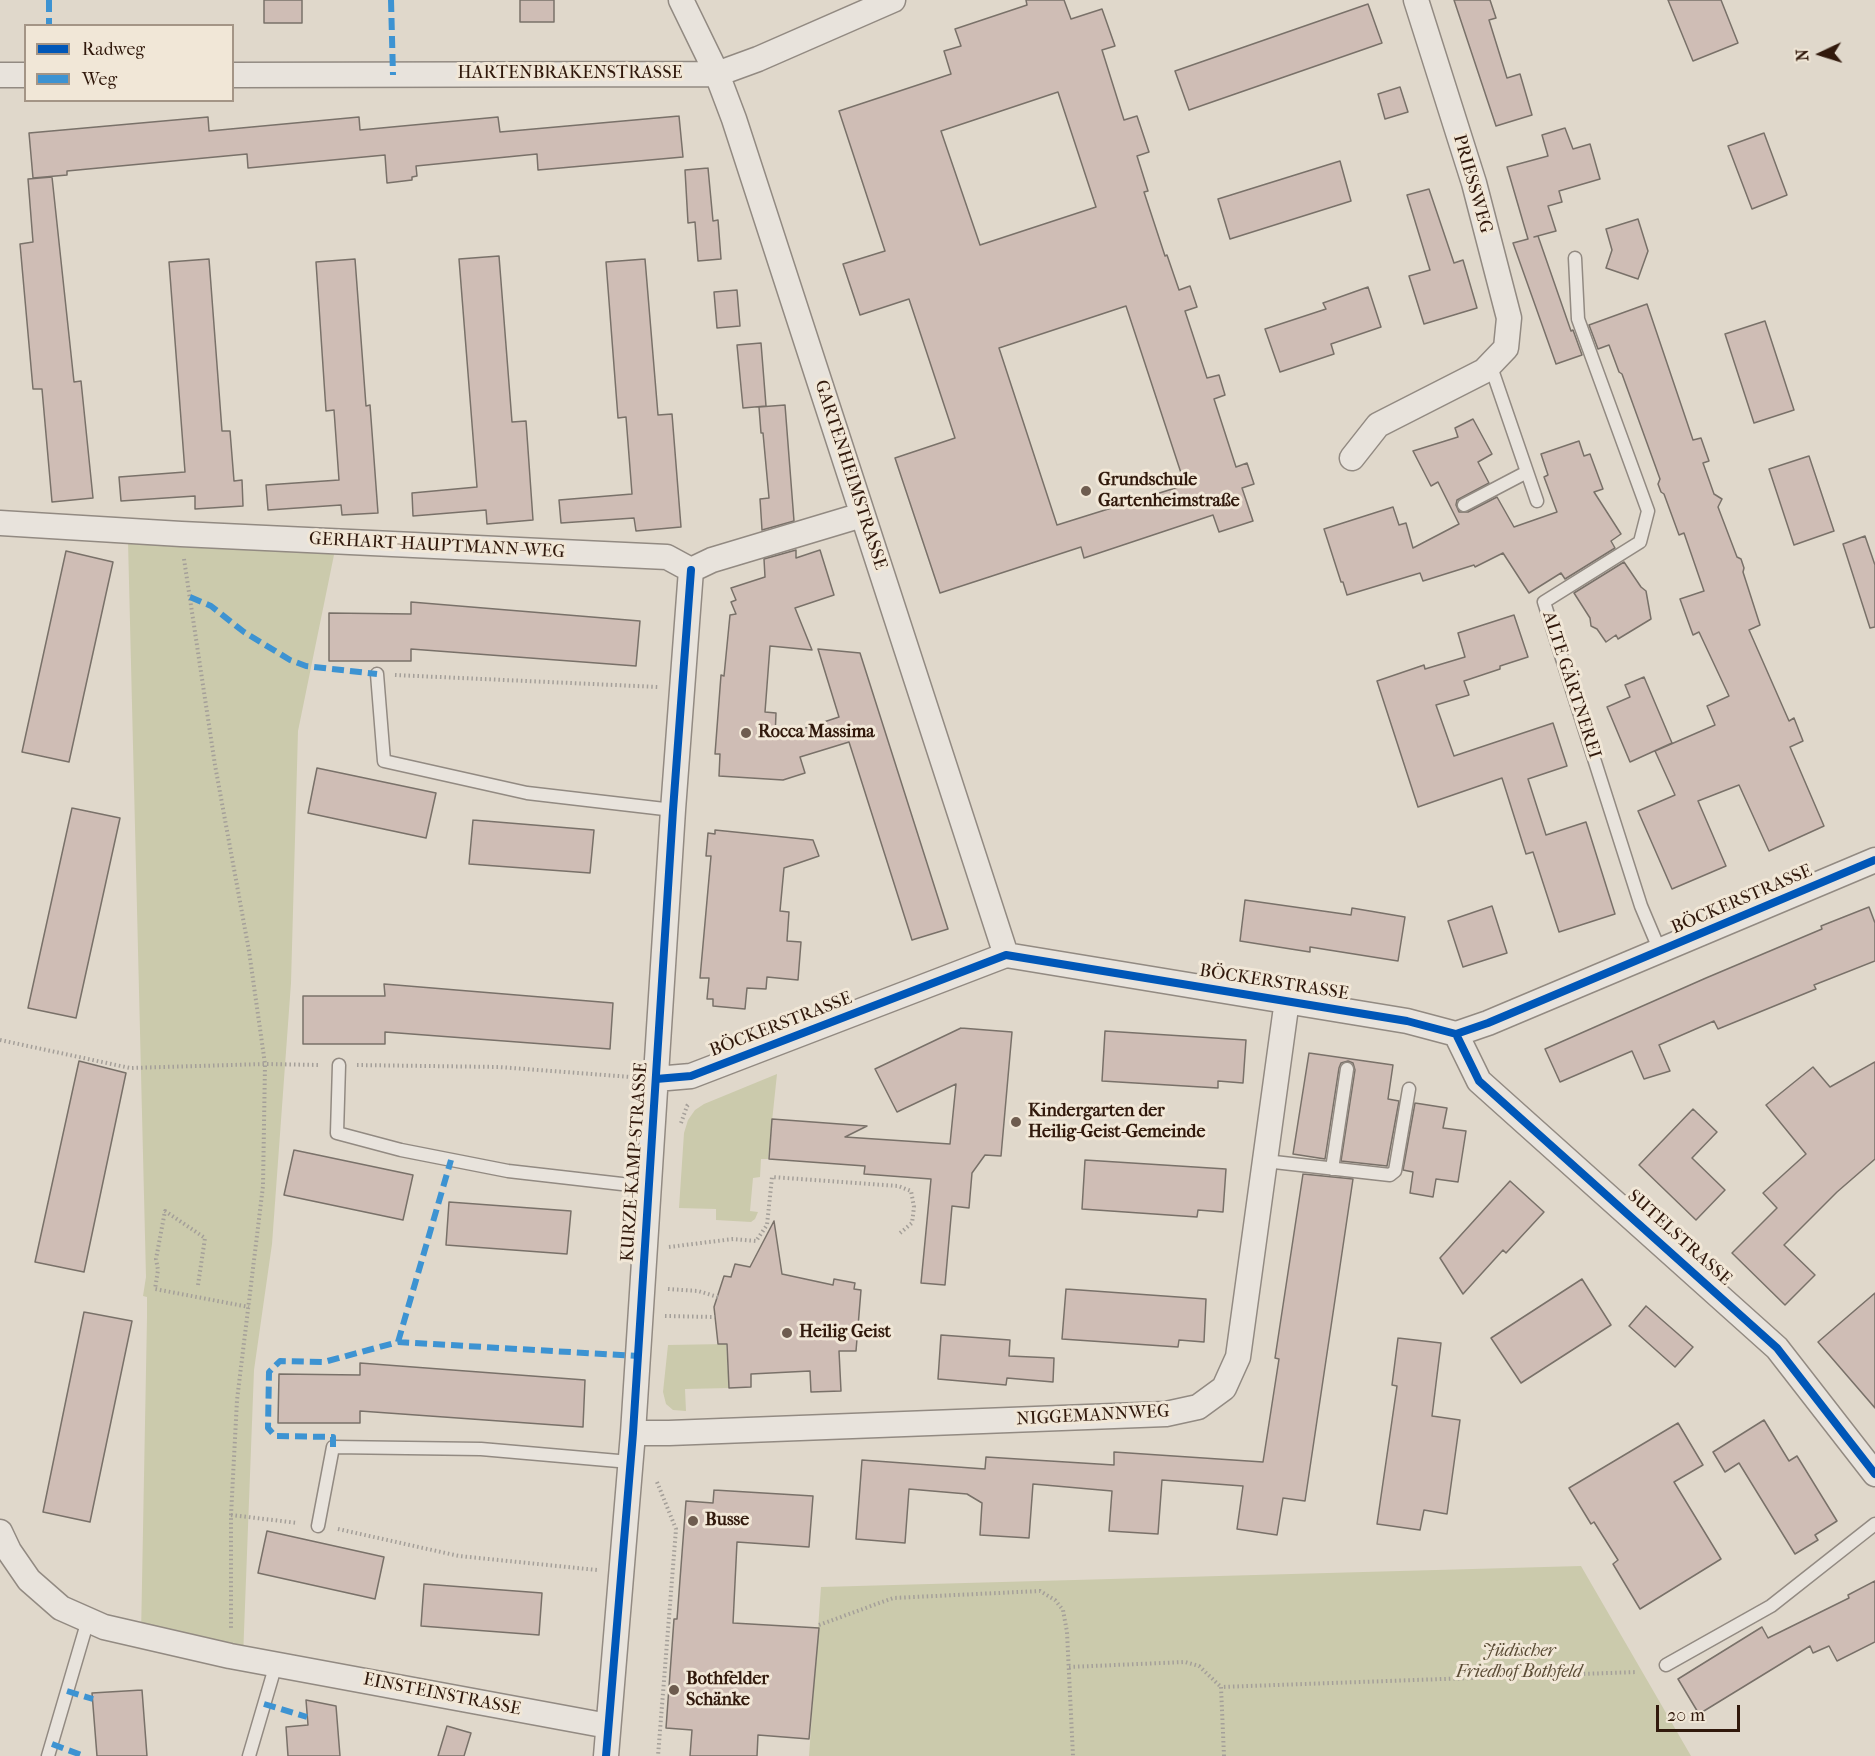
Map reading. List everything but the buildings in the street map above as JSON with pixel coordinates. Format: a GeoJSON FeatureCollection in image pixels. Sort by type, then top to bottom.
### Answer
{"type":"FeatureCollection","features":[{"type":"Feature","properties":{"kind":"street","name":"GARTENHEIMSTRASSE"},"geometry":{"type":"LineString","coordinates":[[681,0],[717,74],[734,119],[1006,955]]}},
{"type":"Feature","properties":{"kind":"street","name":"HARTENBRAKENSTRASSE"},"geometry":{"type":"LineString","coordinates":[[234,75],[717,74],[758,59],[893,0]]}},
{"type":"Feature","properties":{"kind":"street","name":"PRIESSWEG"},"geometry":{"type":"LineString","coordinates":[[1352,458],[1378,425],[1484,371],[1506,348],[1509,318],[1474,183],[1416,0]]}},
{"type":"Feature","properties":{"kind":"street"},"geometry":{"type":"LineString","coordinates":[[0,75],[24,75]]}},
{"type":"Feature","properties":{"kind":"street"},"geometry":{"type":"LineString","coordinates":[[691,570],[712,560],[862,516]]}},
{"type":"Feature","properties":{"kind":"street","name":"GERHART-HAUPTMANN-WEG"},"geometry":{"type":"LineString","coordinates":[[0,523],[667,557],[691,570]]}},
{"type":"Feature","properties":{"kind":"street","name":"KURZE-KAMP-STRASSE"},"geometry":{"type":"LineString","coordinates":[[606,1756],[633,1433],[673,810],[691,570]]}},
{"type":"Feature","properties":{"kind":"street","name":"BÖCKERSTRASSE"},"geometry":{"type":"LineString","coordinates":[[656,1078],[691,1076],[1006,955],[1407,1021],[1455,1034],[1488,1023],[1875,860]]}},
{"type":"Feature","properties":{"kind":"street","name":"NIGGEMANNWEG"},"geometry":{"type":"LineString","coordinates":[[633,1433],[1167,1414],[1198,1407],[1224,1388],[1238,1357],[1287,1000]]}},
{"type":"Feature","properties":{"kind":"street","name":"SUTELSTRASSE"},"geometry":{"type":"LineString","coordinates":[[1455,1034],[1479,1081],[1777,1347],[1875,1474]]}},
{"type":"Feature","properties":{"kind":"street","name":"EINSTEINSTRASSE"},"geometry":{"type":"LineString","coordinates":[[3,1546],[29,1580],[61,1608],[104,1627],[230,1656],[608,1726]]}},
{"type":"Feature","properties":{"kind":"lane","name":"ALTE GÄRTNEREI"},"geometry":{"type":"LineString","coordinates":[[1575,258],[1578,319],[1648,511],[1640,542],[1545,602],[1641,906],[1660,951]]}},
{"type":"Feature","properties":{"kind":"lane"},"geometry":{"type":"LineString","coordinates":[[1490,364],[1537,501]]}},
{"type":"Feature","properties":{"kind":"lane"},"geometry":{"type":"LineString","coordinates":[[1464,505],[1527,472]]}},
{"type":"Feature","properties":{"kind":"lane"},"geometry":{"type":"LineString","coordinates":[[377,674],[384,761],[527,793],[673,810]]}},
{"type":"Feature","properties":{"kind":"lane"},"geometry":{"type":"LineString","coordinates":[[339,1065],[337,1133],[401,1150],[508,1171],[648,1187]]}},
{"type":"Feature","properties":{"kind":"lane"},"geometry":{"type":"LineString","coordinates":[[1332,1169],[1347,1069]]}},
{"type":"Feature","properties":{"kind":"lane"},"geometry":{"type":"LineString","coordinates":[[1265,1161],[1384,1176],[1395,1171],[1408,1089]]}},
{"type":"Feature","properties":{"kind":"lane"},"geometry":{"type":"LineString","coordinates":[[318,1526],[333,1447],[481,1449],[630,1462]]}},
{"type":"Feature","properties":{"kind":"lane"},"geometry":{"type":"LineString","coordinates":[[1666,1665],[1771,1606],[1875,1524]]}},
{"type":"Feature","properties":{"kind":"lane"},"geometry":{"type":"LineString","coordinates":[[48,1756],[88,1620]]}},
{"type":"Feature","properties":{"kind":"lane"},"geometry":{"type":"LineString","coordinates":[[249,1756],[276,1664]]}},
{"type":"Feature","properties":{"kind":"path"},"geometry":{"type":"LineString","coordinates":[[181,534],[215,765],[249,951],[265,1064],[263,1186],[237,1400],[231,1515],[230,1656]]}},
{"type":"Feature","properties":{"kind":"path"},"geometry":{"type":"LineString","coordinates":[[377,674],[682,688]]}},
{"type":"Feature","properties":{"kind":"path"},"geometry":{"type":"LineString","coordinates":[[0,1040],[130,1068],[265,1064],[499,1066],[656,1078]]}},
{"type":"Feature","properties":{"kind":"path"},"geometry":{"type":"LineString","coordinates":[[669,1247],[733,1239],[756,1241],[767,1225],[772,1177],[898,1186],[911,1191],[914,1207],[912,1222],[899,1234]]}},
{"type":"Feature","properties":{"kind":"path"},"geometry":{"type":"LineString","coordinates":[[198,1285],[206,1238],[165,1211],[156,1259],[158,1270],[155,1289],[249,1307]]}},
{"type":"Feature","properties":{"kind":"path"},"geometry":{"type":"LineString","coordinates":[[665,1288],[698,1291],[718,1297]]}},
{"type":"Feature","properties":{"kind":"path"},"geometry":{"type":"LineString","coordinates":[[663,1316],[716,1317]]}},
{"type":"Feature","properties":{"kind":"path"},"geometry":{"type":"LineString","coordinates":[[656,1480],[676,1529],[658,1756]]}},
{"type":"Feature","properties":{"kind":"path"},"geometry":{"type":"LineString","coordinates":[[231,1515],[318,1526],[459,1556],[621,1573]]}},
{"type":"Feature","properties":{"kind":"path"},"geometry":{"type":"LineString","coordinates":[[819,1625],[893,1598],[1040,1591],[1055,1600],[1063,1610],[1067,1632],[1073,1756]]}},
{"type":"Feature","properties":{"kind":"path"},"geometry":{"type":"LineString","coordinates":[[1069,1667],[1185,1662],[1199,1666],[1221,1687],[1224,1756]]}},
{"type":"Feature","properties":{"kind":"path"},"geometry":{"type":"LineString","coordinates":[[1221,1687],[1637,1672]]}},
{"type":"Feature","properties":{"kind":"green space"},"geometry":{"type":"Polygon","coordinates":[[[128,541],[335,550],[298,731],[291,983],[272,1244],[254,1370],[243,1658],[141,1636],[147,1297],[143,1296],[146,1277],[128,541]]]}},
{"type":"Feature","properties":{"kind":"green space"},"geometry":{"type":"Polygon","coordinates":[[[777,1074],[768,1159],[761,1159],[760,1177],[753,1178],[750,1211],[758,1212],[755,1219],[751,1222],[716,1220],[716,1209],[679,1208],[684,1133],[688,1120],[695,1110],[704,1104],[777,1074]]]}},
{"type":"Feature","properties":{"kind":"green space"},"geometry":{"type":"Polygon","coordinates":[[[726,1344],[729,1388],[685,1389],[686,1411],[673,1410],[666,1404],[663,1392],[668,1345],[726,1344]]]}},
{"type":"Feature","properties":{"kind":"green space","name":"Jüdischer Friedhof Bothfeld"},"geometry":{"type":"Polygon","coordinates":[[[1581,1566],[1691,1756],[809,1756],[821,1587],[1581,1566]]]}},
{"type":"Feature","properties":{"kind":"marked path"},"geometry":{"type":"LineString","coordinates":[[49,0],[49,24]]}},
{"type":"Feature","properties":{"kind":"marked path"},"geometry":{"type":"LineString","coordinates":[[391,0],[393,75]]}},
{"type":"Feature","properties":{"kind":"marked path"},"geometry":{"type":"LineString","coordinates":[[190,597],[211,606],[244,632],[290,660],[306,666],[377,674]]}},
{"type":"Feature","properties":{"kind":"marked path"},"geometry":{"type":"LineString","coordinates":[[398,1342],[451,1160]]}},
{"type":"Feature","properties":{"kind":"marked path"},"geometry":{"type":"LineString","coordinates":[[333,1447],[333,1437],[275,1436],[268,1428],[269,1372],[280,1361],[324,1362],[398,1342],[638,1356]]}},
{"type":"Feature","properties":{"kind":"marked path"},"geometry":{"type":"LineString","coordinates":[[67,1691],[93,1699]]}},
{"type":"Feature","properties":{"kind":"marked path"},"geometry":{"type":"LineString","coordinates":[[264,1704],[307,1717]]}},
{"type":"Feature","properties":{"kind":"marked path"},"geometry":{"type":"LineString","coordinates":[[52,1744],[84,1756]]}},
{"type":"Feature","properties":{"kind":"cycle path"},"geometry":{"type":"LineString","coordinates":[[606,1756],[633,1433],[673,810],[691,570]]}},
{"type":"Feature","properties":{"kind":"cycle path"},"geometry":{"type":"LineString","coordinates":[[656,1079],[691,1076],[1006,955],[1407,1021],[1456,1034],[1488,1023],[1875,860]]}},
{"type":"Feature","properties":{"kind":"cycle path"},"geometry":{"type":"LineString","coordinates":[[1456,1034],[1479,1081],[1777,1348],[1875,1474]]}},
{"type":"Feature","properties":{"kind":"place","name":"Grundschule Gartenheimstraße"},"geometry":{"type":"Point","coordinates":[1086,491]}},
{"type":"Feature","properties":{"kind":"place","name":"Rocca Massima"},"geometry":{"type":"Point","coordinates":[746,733]}},
{"type":"Feature","properties":{"kind":"place","name":"Kindergarten der Heilig-Geist-Gemeinde"},"geometry":{"type":"Point","coordinates":[1016,1122]}},
{"type":"Feature","properties":{"kind":"place","name":"Heilig Geist"},"geometry":{"type":"Point","coordinates":[787,1333]}},
{"type":"Feature","properties":{"kind":"place","name":"Busse"},"geometry":{"type":"Point","coordinates":[693,1521]}},
{"type":"Feature","properties":{"kind":"place","name":"Bothfelder Schänke"},"geometry":{"type":"Point","coordinates":[674,1690]}}]}
